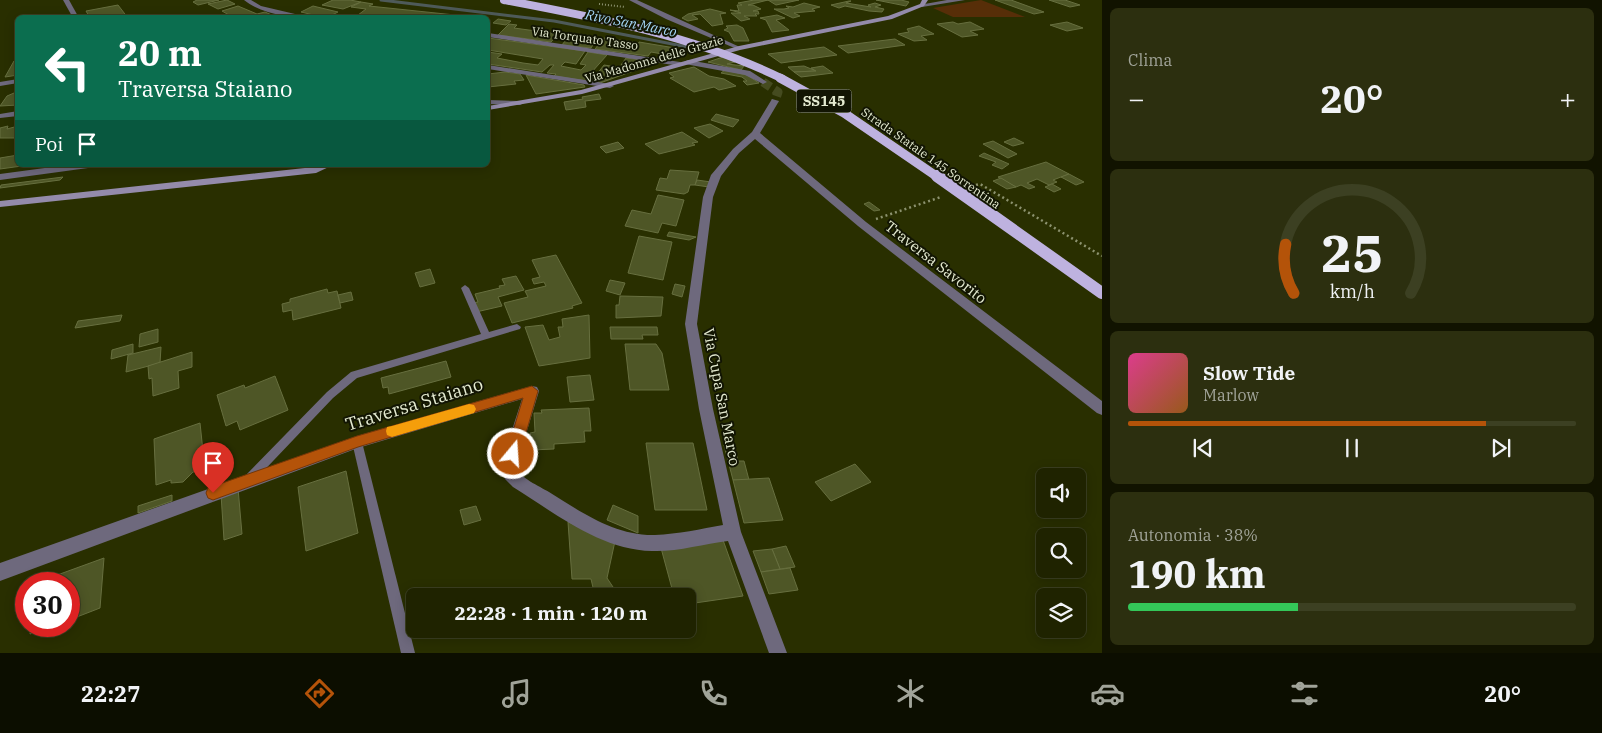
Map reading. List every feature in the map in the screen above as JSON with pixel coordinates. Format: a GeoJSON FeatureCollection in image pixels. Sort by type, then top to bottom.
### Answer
{"type":"FeatureCollection","features":[{"type":"Feature","properties":{"kind":"highway","name":"Strada Statale 145 Sorrentina"},"geometry":{"type":"LineString","coordinates":[[504,0],[610,20],[675,37],[726,54],[778,76],[824,101],[870,130],[1102,292]]}},
{"type":"Feature","properties":{"kind":"main road","name":"Via Madonna delle Grazie"},"geometry":{"type":"LineString","coordinates":[[490,108],[610,86],[739,48],[890,18],[923,3]]}},
{"type":"Feature","properties":{"kind":"main road"},"geometry":{"type":"LineString","coordinates":[[0,204],[316,170],[323,167]]}},
{"type":"Feature","properties":{"kind":"street"},"geometry":{"type":"LineString","coordinates":[[66,0],[74,15]]}},
{"type":"Feature","properties":{"kind":"street"},"geometry":{"type":"LineString","coordinates":[[246,0],[259,7],[295,15]]}},
{"type":"Feature","properties":{"kind":"street"},"geometry":{"type":"LineString","coordinates":[[632,0],[650,10],[739,48]]}},
{"type":"Feature","properties":{"kind":"street"},"geometry":{"type":"LineString","coordinates":[[923,3],[962,0]]}},
{"type":"Feature","properties":{"kind":"street","name":"Via Torquato Tasso"},"geometry":{"type":"LineString","coordinates":[[490,36],[684,63]]}},
{"type":"Feature","properties":{"kind":"street"},"geometry":{"type":"LineString","coordinates":[[684,63],[747,73],[763,82]]}},
{"type":"Feature","properties":{"kind":"street"},"geometry":{"type":"LineString","coordinates":[[490,67],[610,86]]}},
{"type":"Feature","properties":{"kind":"street"},"geometry":{"type":"LineString","coordinates":[[0,84],[15,82]]}},
{"type":"Feature","properties":{"kind":"street","name":"Via Cupa San Marco"},"geometry":{"type":"LineString","coordinates":[[775,101],[755,134],[736,151],[716,175],[708,197],[691,324],[706,409],[733,532],[778,653]]}},
{"type":"Feature","properties":{"kind":"street"},"geometry":{"type":"LineString","coordinates":[[490,102],[520,103]]}},
{"type":"Feature","properties":{"kind":"street"},"geometry":{"type":"LineString","coordinates":[[0,116],[15,114]]}},
{"type":"Feature","properties":{"kind":"street","name":"Traversa Savorito"},"geometry":{"type":"LineString","coordinates":[[755,134],[862,224],[1102,409]]}},
{"type":"Feature","properties":{"kind":"street"},"geometry":{"type":"LineString","coordinates":[[0,177],[73,167]]}},
{"type":"Feature","properties":{"kind":"street","name":"Traversa Staiano"},"geometry":{"type":"LineString","coordinates":[[0,572],[248,480],[357,442],[532,391],[508,467],[510,474],[519,482],[589,524],[627,540],[652,543],[733,532]]}},
{"type":"Feature","properties":{"kind":"lane"},"geometry":{"type":"LineString","coordinates":[[465,288],[486,336]]}},
{"type":"Feature","properties":{"kind":"lane"},"geometry":{"type":"LineString","coordinates":[[248,480],[330,395],[354,375],[517,327]]}},
{"type":"Feature","properties":{"kind":"lane"},"geometry":{"type":"LineString","coordinates":[[357,442],[408,653]]}},
{"type":"Feature","properties":{"kind":"path"},"geometry":{"type":"LineString","coordinates":[[591,3],[650,10]]}},
{"type":"Feature","properties":{"kind":"path"},"geometry":{"type":"LineString","coordinates":[[971,187],[980,184],[1102,256]]}},
{"type":"Feature","properties":{"kind":"path"},"geometry":{"type":"LineString","coordinates":[[862,224],[944,196]]}},
{"type":"Feature","properties":{"kind":"shaded area"},"geometry":{"type":"Polygon","coordinates":[[[981,0],[1025,17],[953,17],[933,8],[981,0]]]}},
{"type":"Feature","properties":{"kind":"building"},"geometry":{"type":"Polygon","coordinates":[[[197,0],[219,0],[198,5],[193,2],[197,0]]]}},
{"type":"Feature","properties":{"kind":"building"},"geometry":{"type":"Polygon","coordinates":[[[227,0],[235,4],[218,9],[208,4],[227,0]]]}},
{"type":"Feature","properties":{"kind":"building"},"geometry":{"type":"Polygon","coordinates":[[[333,0],[361,2],[343,9],[322,5],[333,0]]]}},
{"type":"Feature","properties":{"kind":"building"},"geometry":{"type":"Polygon","coordinates":[[[768,0],[748,5],[761,9],[753,11],[758,11],[759,14],[755,14],[757,16],[744,16],[750,19],[741,21],[731,13],[741,13],[730,10],[739,11],[737,5],[742,5],[738,3],[768,0]]]}},
{"type":"Feature","properties":{"kind":"building"},"geometry":{"type":"Polygon","coordinates":[[[768,0],[799,0],[776,5],[768,0]]]}},
{"type":"Feature","properties":{"kind":"building"},"geometry":{"type":"Polygon","coordinates":[[[876,0],[901,0],[909,2],[906,6],[876,0]]]}},
{"type":"Feature","properties":{"kind":"building"},"geometry":{"type":"Polygon","coordinates":[[[995,0],[1011,0],[1044,12],[1034,14],[995,0]]]}},
{"type":"Feature","properties":{"kind":"building"},"geometry":{"type":"Polygon","coordinates":[[[1049,0],[1065,0],[1080,5],[1070,7],[1049,0]]]}},
{"type":"Feature","properties":{"kind":"building"},"geometry":{"type":"Polygon","coordinates":[[[851,1],[846,3],[871,7],[868,5],[875,3],[881,5],[875,7],[884,9],[882,12],[845,6],[839,8],[831,5],[851,1]]]}},
{"type":"Feature","properties":{"kind":"building"},"geometry":{"type":"Polygon","coordinates":[[[361,2],[373,4],[369,6],[455,15],[358,15],[366,9],[351,7],[361,2]]]}},
{"type":"Feature","properties":{"kind":"building"},"geometry":{"type":"Polygon","coordinates":[[[804,3],[820,7],[812,9],[815,11],[794,13],[800,16],[793,18],[774,9],[789,8],[786,6],[793,7],[804,3]]]}},
{"type":"Feature","properties":{"kind":"building"},"geometry":{"type":"Polygon","coordinates":[[[118,5],[126,15],[88,15],[86,11],[118,5]]]}},
{"type":"Feature","properties":{"kind":"building"},"geometry":{"type":"Polygon","coordinates":[[[238,6],[257,14],[265,12],[272,15],[229,15],[222,11],[238,6]]]}},
{"type":"Feature","properties":{"kind":"building"},"geometry":{"type":"Polygon","coordinates":[[[313,6],[338,12],[332,15],[314,15],[301,12],[313,6]]]}},
{"type":"Feature","properties":{"kind":"building"},"geometry":{"type":"Polygon","coordinates":[[[710,9],[726,13],[720,14],[723,24],[712,26],[700,14],[692,15],[698,19],[688,21],[682,18],[688,14],[710,9]]]}},
{"type":"Feature","properties":{"kind":"building"},"geometry":{"type":"Polygon","coordinates":[[[777,15],[785,18],[776,20],[789,30],[772,32],[766,20],[760,18],[777,15]]]}},
{"type":"Feature","properties":{"kind":"building"},"geometry":{"type":"Polygon","coordinates":[[[498,19],[511,21],[506,25],[493,23],[498,19]]]}},
{"type":"Feature","properties":{"kind":"building"},"geometry":{"type":"Polygon","coordinates":[[[953,22],[958,24],[970,22],[984,29],[970,31],[978,35],[962,37],[937,24],[953,22]]]}},
{"type":"Feature","properties":{"kind":"building"},"geometry":{"type":"Polygon","coordinates":[[[1067,22],[1083,28],[1067,31],[1050,25],[1067,22]]]}},
{"type":"Feature","properties":{"kind":"building"},"geometry":{"type":"Polygon","coordinates":[[[509,24],[517,25],[514,28],[558,34],[551,42],[498,35],[509,24]]]}},
{"type":"Feature","properties":{"kind":"building"},"geometry":{"type":"Polygon","coordinates":[[[737,25],[743,28],[749,41],[734,41],[729,32],[724,30],[728,28],[726,26],[737,25]]]}},
{"type":"Feature","properties":{"kind":"building"},"geometry":{"type":"Polygon","coordinates":[[[919,26],[934,34],[921,36],[927,40],[914,41],[898,34],[909,32],[907,29],[919,26]]]}},
{"type":"Feature","properties":{"kind":"building"},"geometry":{"type":"Polygon","coordinates":[[[568,37],[596,40],[591,48],[562,45],[568,37]]]}},
{"type":"Feature","properties":{"kind":"building"},"geometry":{"type":"Polygon","coordinates":[[[490,38],[585,51],[576,64],[565,62],[561,66],[581,70],[586,65],[580,64],[588,52],[607,55],[591,73],[597,74],[604,65],[636,70],[600,83],[554,76],[556,74],[547,73],[554,65],[550,65],[542,72],[490,64],[490,52],[502,54],[497,58],[538,65],[543,59],[490,50],[490,38]]]}},
{"type":"Feature","properties":{"kind":"building"},"geometry":{"type":"Polygon","coordinates":[[[604,38],[633,42],[631,46],[637,47],[639,42],[675,48],[668,55],[651,52],[648,56],[595,49],[604,38]]]}},
{"type":"Feature","properties":{"kind":"building"},"geometry":{"type":"Polygon","coordinates":[[[895,39],[905,45],[848,53],[838,46],[895,39]]]}},
{"type":"Feature","properties":{"kind":"building"},"geometry":{"type":"Polygon","coordinates":[[[824,47],[837,55],[781,63],[768,54],[824,47]]]}},
{"type":"Feature","properties":{"kind":"building"},"geometry":{"type":"Polygon","coordinates":[[[723,57],[735,62],[727,64],[744,66],[741,70],[708,62],[723,57]]]}},
{"type":"Feature","properties":{"kind":"building"},"geometry":{"type":"Polygon","coordinates":[[[626,58],[657,62],[640,68],[621,65],[626,58]]]}},
{"type":"Feature","properties":{"kind":"building"},"geometry":{"type":"Polygon","coordinates":[[[14,61],[15,75],[5,77],[14,61]]]}},
{"type":"Feature","properties":{"kind":"building"},"geometry":{"type":"Polygon","coordinates":[[[804,66],[816,71],[794,72],[788,67],[804,66]]]}},
{"type":"Feature","properties":{"kind":"building"},"geometry":{"type":"Polygon","coordinates":[[[823,66],[833,73],[801,77],[794,72],[816,71],[811,68],[823,66]]]}},
{"type":"Feature","properties":{"kind":"building"},"geometry":{"type":"Polygon","coordinates":[[[694,67],[709,76],[724,79],[736,86],[719,90],[714,87],[694,92],[670,78],[674,77],[669,73],[694,67]]]}},
{"type":"Feature","properties":{"kind":"building"},"geometry":{"type":"Polygon","coordinates":[[[725,70],[747,75],[759,83],[747,85],[743,81],[747,81],[742,77],[721,73],[725,70]]]}},
{"type":"Feature","properties":{"kind":"building"},"geometry":{"type":"Polygon","coordinates":[[[505,72],[520,74],[524,80],[514,81],[516,84],[490,87],[490,74],[505,72]]]}},
{"type":"Feature","properties":{"kind":"building"},"geometry":{"type":"Polygon","coordinates":[[[526,75],[584,85],[585,87],[536,94],[526,75]]]}},
{"type":"Feature","properties":{"kind":"building"},"geometry":{"type":"Polygon","coordinates":[[[15,93],[15,105],[0,106],[7,96],[15,93]]]}},
{"type":"Feature","properties":{"kind":"building"},"geometry":{"type":"Polygon","coordinates":[[[599,94],[601,99],[585,101],[586,107],[566,110],[564,102],[599,94]]]}},
{"type":"Feature","properties":{"kind":"building"},"geometry":{"type":"Polygon","coordinates":[[[716,114],[739,120],[733,127],[711,120],[716,114]]]}},
{"type":"Feature","properties":{"kind":"building"},"geometry":{"type":"Polygon","coordinates":[[[710,124],[723,131],[709,138],[694,128],[710,124]]]}},
{"type":"Feature","properties":{"kind":"building"},"geometry":{"type":"Polygon","coordinates":[[[8,126],[7,129],[15,127],[15,138],[0,138],[0,128],[8,126]]]}},
{"type":"Feature","properties":{"kind":"building"},"geometry":{"type":"Polygon","coordinates":[[[682,132],[698,142],[692,143],[695,145],[659,154],[645,144],[682,132]]]}},
{"type":"Feature","properties":{"kind":"building"},"geometry":{"type":"Polygon","coordinates":[[[1014,138],[1024,143],[1013,146],[1004,142],[1014,138]]]}},
{"type":"Feature","properties":{"kind":"building"},"geometry":{"type":"Polygon","coordinates":[[[993,141],[1017,154],[1008,158],[983,144],[993,141]]]}},
{"type":"Feature","properties":{"kind":"building"},"geometry":{"type":"Polygon","coordinates":[[[618,142],[624,148],[606,153],[600,147],[618,142]]]}},
{"type":"Feature","properties":{"kind":"building"},"geometry":{"type":"Polygon","coordinates":[[[984,153],[1009,164],[1002,169],[992,165],[996,162],[979,156],[984,153]]]}},
{"type":"Feature","properties":{"kind":"building"},"geometry":{"type":"Polygon","coordinates":[[[15,156],[15,167],[0,169],[0,158],[15,156]]]}},
{"type":"Feature","properties":{"kind":"building"},"geometry":{"type":"Polygon","coordinates":[[[1046,162],[1069,174],[1053,180],[1057,182],[1049,185],[1037,179],[1027,183],[1035,187],[1029,189],[1021,185],[1016,187],[998,177],[1046,162]]]}},
{"type":"Feature","properties":{"kind":"building"},"geometry":{"type":"Polygon","coordinates":[[[670,170],[699,172],[695,185],[690,185],[688,192],[684,194],[656,190],[660,178],[667,179],[670,170]]]}},
{"type":"Feature","properties":{"kind":"building"},"geometry":{"type":"Polygon","coordinates":[[[1069,174],[1084,182],[1076,185],[1061,177],[1069,174]]]}},
{"type":"Feature","properties":{"kind":"building"},"geometry":{"type":"Polygon","coordinates":[[[63,177],[60,180],[0,188],[1,185],[63,177]]]}},
{"type":"Feature","properties":{"kind":"building"},"geometry":{"type":"Polygon","coordinates":[[[1001,178],[1016,187],[1007,189],[993,181],[1001,178]]]}},
{"type":"Feature","properties":{"kind":"building"},"geometry":{"type":"Polygon","coordinates":[[[697,180],[711,182],[709,187],[695,185],[697,180]]]}},
{"type":"Feature","properties":{"kind":"building"},"geometry":{"type":"Polygon","coordinates":[[[1052,184],[1061,189],[1054,192],[1045,187],[1052,184]]]}},
{"type":"Feature","properties":{"kind":"building"},"geometry":{"type":"Polygon","coordinates":[[[658,195],[684,200],[676,226],[662,223],[658,233],[625,226],[632,210],[651,214],[658,195]]]}},
{"type":"Feature","properties":{"kind":"building"},"geometry":{"type":"Polygon","coordinates":[[[869,202],[880,210],[874,211],[864,204],[869,202]]]}},
{"type":"Feature","properties":{"kind":"building"},"geometry":{"type":"Polygon","coordinates":[[[669,232],[696,237],[689,240],[667,236],[669,232]]]}},
{"type":"Feature","properties":{"kind":"building"},"geometry":{"type":"Polygon","coordinates":[[[639,236],[672,242],[663,280],[628,273],[639,236]]]}},
{"type":"Feature","properties":{"kind":"building"},"geometry":{"type":"Polygon","coordinates":[[[556,255],[582,303],[572,306],[573,308],[512,323],[504,303],[528,297],[525,291],[546,286],[544,282],[534,284],[532,279],[540,277],[532,260],[556,255]]]}},
{"type":"Feature","properties":{"kind":"building"},"geometry":{"type":"Polygon","coordinates":[[[430,269],[435,283],[420,287],[415,273],[430,269]]]}},
{"type":"Feature","properties":{"kind":"building"},"geometry":{"type":"Polygon","coordinates":[[[516,276],[524,290],[498,297],[502,306],[476,312],[472,303],[478,302],[475,294],[500,288],[499,286],[505,285],[502,279],[516,276]]]}},
{"type":"Feature","properties":{"kind":"building"},"geometry":{"type":"Polygon","coordinates":[[[610,280],[625,283],[620,295],[606,291],[610,280]]]}},
{"type":"Feature","properties":{"kind":"building"},"geometry":{"type":"Polygon","coordinates":[[[675,284],[685,286],[682,297],[672,294],[675,284]]]}},
{"type":"Feature","properties":{"kind":"building"},"geometry":{"type":"Polygon","coordinates":[[[327,289],[328,293],[337,291],[341,308],[293,320],[292,310],[283,312],[282,304],[290,302],[290,299],[327,289]]]}},
{"type":"Feature","properties":{"kind":"building"},"geometry":{"type":"Polygon","coordinates":[[[351,292],[353,300],[340,303],[338,295],[351,292]]]}},
{"type":"Feature","properties":{"kind":"building"},"geometry":{"type":"Polygon","coordinates":[[[620,296],[663,297],[661,316],[616,318],[616,305],[619,305],[620,296]]]}},
{"type":"Feature","properties":{"kind":"building"},"geometry":{"type":"Polygon","coordinates":[[[122,315],[120,321],[75,328],[78,321],[122,315]]]}},
{"type":"Feature","properties":{"kind":"building"},"geometry":{"type":"Polygon","coordinates":[[[589,315],[590,358],[539,366],[525,327],[543,325],[549,340],[560,337],[558,327],[563,327],[562,319],[589,315]]]}},
{"type":"Feature","properties":{"kind":"building"},"geometry":{"type":"Polygon","coordinates":[[[610,327],[657,327],[658,335],[642,335],[643,339],[611,339],[610,327]]]}},
{"type":"Feature","properties":{"kind":"building"},"geometry":{"type":"Polygon","coordinates":[[[158,329],[158,342],[139,347],[140,334],[158,329]]]}},
{"type":"Feature","properties":{"kind":"building"},"geometry":{"type":"Polygon","coordinates":[[[133,344],[133,353],[111,359],[112,350],[133,344]]]}},
{"type":"Feature","properties":{"kind":"building"},"geometry":{"type":"Polygon","coordinates":[[[625,344],[656,344],[662,353],[669,390],[630,390],[625,344]]]}},
{"type":"Feature","properties":{"kind":"building"},"geometry":{"type":"Polygon","coordinates":[[[161,347],[160,363],[126,372],[128,355],[161,347]]]}},
{"type":"Feature","properties":{"kind":"building"},"geometry":{"type":"Polygon","coordinates":[[[192,352],[192,367],[178,371],[179,388],[153,396],[152,378],[149,379],[148,366],[192,352]]]}},
{"type":"Feature","properties":{"kind":"building"},"geometry":{"type":"Polygon","coordinates":[[[446,361],[451,377],[389,394],[388,387],[383,388],[381,378],[446,361]]]}},
{"type":"Feature","properties":{"kind":"building"},"geometry":{"type":"Polygon","coordinates":[[[590,375],[594,400],[570,402],[567,377],[590,375]]]}},
{"type":"Feature","properties":{"kind":"building"},"geometry":{"type":"Polygon","coordinates":[[[275,376],[288,410],[240,430],[237,421],[226,426],[217,395],[244,385],[245,388],[275,376]]]}},
{"type":"Feature","properties":{"kind":"building"},"geometry":{"type":"Polygon","coordinates":[[[589,408],[591,431],[584,431],[585,442],[554,444],[554,449],[531,450],[530,433],[535,432],[534,413],[542,413],[541,410],[589,408]]]}},
{"type":"Feature","properties":{"kind":"building"},"geometry":{"type":"Polygon","coordinates":[[[200,423],[205,470],[193,472],[183,482],[171,483],[171,480],[156,485],[154,439],[200,423]]]}},
{"type":"Feature","properties":{"kind":"building"},"geometry":{"type":"Polygon","coordinates":[[[646,443],[693,443],[707,510],[655,510],[646,443]]]}},
{"type":"Feature","properties":{"kind":"building"},"geometry":{"type":"Polygon","coordinates":[[[724,445],[734,445],[738,461],[744,461],[749,480],[733,480],[724,445]]]}},
{"type":"Feature","properties":{"kind":"building"},"geometry":{"type":"Polygon","coordinates":[[[855,464],[871,482],[831,501],[815,482],[855,464]]]}},
{"type":"Feature","properties":{"kind":"building"},"geometry":{"type":"Polygon","coordinates":[[[346,471],[358,533],[306,551],[298,487],[346,471]]]}},
{"type":"Feature","properties":{"kind":"building"},"geometry":{"type":"Polygon","coordinates":[[[769,478],[783,520],[744,523],[733,480],[769,478]]]}},
{"type":"Feature","properties":{"kind":"building"},"geometry":{"type":"Polygon","coordinates":[[[238,488],[242,534],[224,540],[221,494],[238,488]]]}},
{"type":"Feature","properties":{"kind":"building"},"geometry":{"type":"Polygon","coordinates":[[[172,495],[172,501],[138,513],[138,506],[172,495]]]}},
{"type":"Feature","properties":{"kind":"building"},"geometry":{"type":"Polygon","coordinates":[[[613,505],[638,516],[638,533],[607,520],[613,505]]]}},
{"type":"Feature","properties":{"kind":"building"},"geometry":{"type":"Polygon","coordinates":[[[476,506],[481,520],[464,525],[460,510],[476,506]]]}},
{"type":"Feature","properties":{"kind":"building"},"geometry":{"type":"Polygon","coordinates":[[[568,522],[615,541],[607,578],[614,588],[593,588],[591,579],[572,579],[568,522]]]}},
{"type":"Feature","properties":{"kind":"building"},"geometry":{"type":"Polygon","coordinates":[[[723,540],[743,596],[696,603],[696,588],[672,588],[661,548],[723,540]]]}},
{"type":"Feature","properties":{"kind":"building"},"geometry":{"type":"Polygon","coordinates":[[[786,546],[795,567],[780,569],[772,549],[786,546]]]}},
{"type":"Feature","properties":{"kind":"building"},"geometry":{"type":"Polygon","coordinates":[[[772,549],[780,569],[761,572],[753,551],[772,549]]]}},
{"type":"Feature","properties":{"kind":"building"},"geometry":{"type":"Polygon","coordinates":[[[104,558],[100,608],[80,616],[80,572],[66,572],[104,558]]]}},
{"type":"Feature","properties":{"kind":"building"},"geometry":{"type":"Polygon","coordinates":[[[790,568],[798,590],[769,594],[761,572],[790,568]]]}},
{"type":"Feature","properties":{"kind":"waterway","name":"Rivo San Marco"},"geometry":{"type":"LineString","coordinates":[[381,0],[554,21],[698,49]]}},
{"type":"Feature","properties":{"kind":"tunnel"},"geometry":{"type":"LineString","coordinates":[[763,82],[778,92],[775,101]]}},
{"type":"Feature","properties":{"kind":"slow traffic"},"geometry":{"type":"LineString","coordinates":[[392,431],[469,409]]}},
{"type":"Feature","properties":{"kind":"route"},"geometry":{"type":"LineString","coordinates":[[213,493],[357,442],[532,391],[513,454]]}}]}
